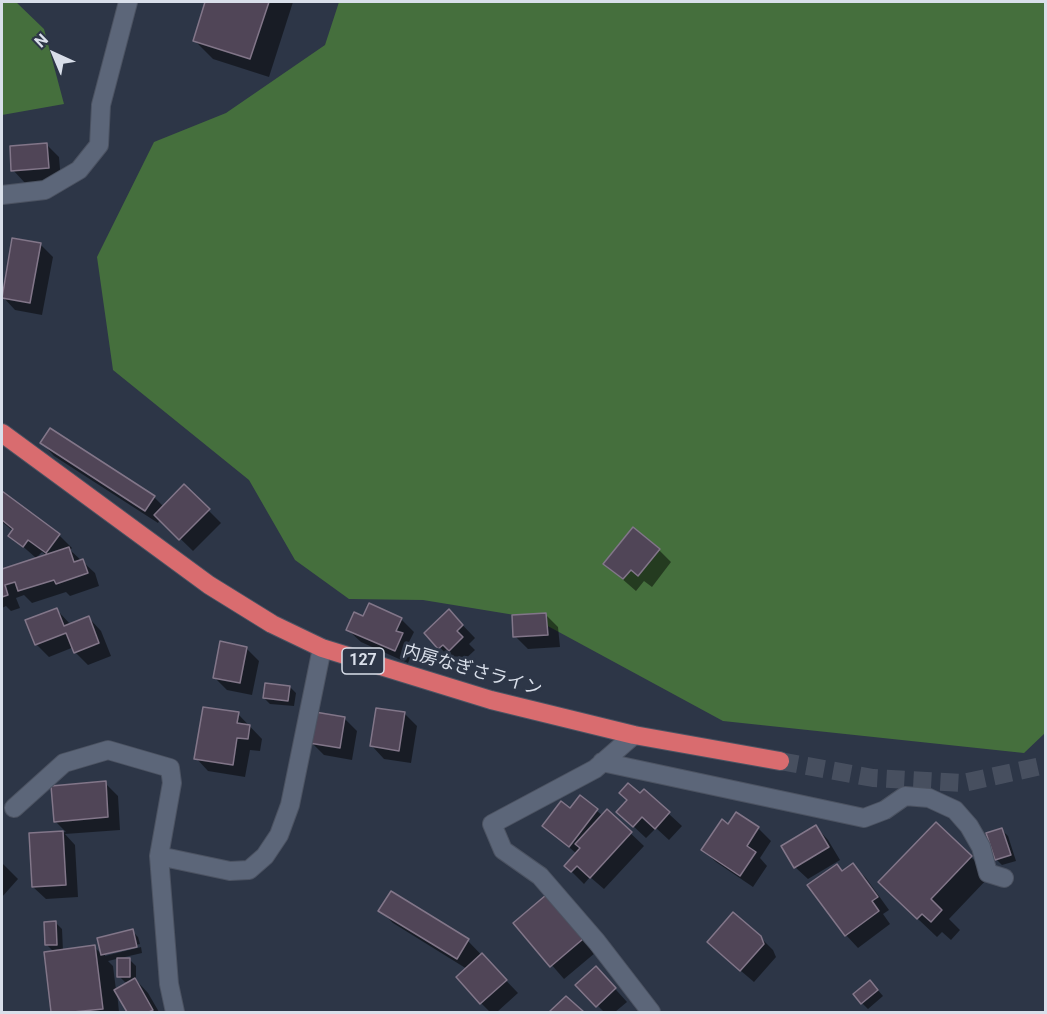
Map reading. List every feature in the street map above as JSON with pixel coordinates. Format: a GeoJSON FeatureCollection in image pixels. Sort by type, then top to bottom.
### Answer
{"type":"FeatureCollection","features":[{"type":"Feature","properties":{"kind":"highway","name":"内房なぎさライン"},"geometry":{"type":"LineString","coordinates":[[2,434],[209,585],[272,624],[322,648],[491,700],[634,735],[780,761]]}},
{"type":"Feature","properties":{"kind":"street"},"geometry":{"type":"LineString","coordinates":[[2,195],[45,190],[79,170],[99,145],[101,105],[128,2]]}},
{"type":"Feature","properties":{"kind":"street"},"geometry":{"type":"LineString","coordinates":[[159,856],[230,871],[249,870],[264,856],[279,835],[290,805],[322,648]]}},
{"type":"Feature","properties":{"kind":"street"},"geometry":{"type":"LineString","coordinates":[[634,735],[595,770],[492,824],[503,850],[540,876],[597,942],[651,1012]]}},
{"type":"Feature","properties":{"kind":"street"},"geometry":{"type":"LineString","coordinates":[[14,808],[64,763],[108,750],[170,768],[172,783],[159,856],[169,984],[175,1012]]}},
{"type":"Feature","properties":{"kind":"street"},"geometry":{"type":"LineString","coordinates":[[602,762],[864,818],[885,810],[905,796],[929,798],[955,810],[969,826],[981,847],[988,873],[1004,878]]}},
{"type":"Feature","properties":{"kind":"green space"},"geometry":{"type":"Polygon","coordinates":[[[2,2],[16,2],[44,29],[64,104],[2,115],[2,2]]]}},
{"type":"Feature","properties":{"kind":"green space"},"geometry":{"type":"Polygon","coordinates":[[[339,2],[1045,2],[1045,733],[1024,753],[723,721],[533,618],[423,600],[349,599],[295,560],[249,480],[113,370],[97,257],[154,142],[226,113],[325,45],[339,2]]]}},
{"type":"Feature","properties":{"kind":"building"},"geometry":{"type":"Polygon","coordinates":[[[205,2],[269,2],[250,59],[193,41],[205,2]]]}},
{"type":"Feature","properties":{"kind":"building"},"geometry":{"type":"Polygon","coordinates":[[[47,143],[49,168],[11,171],[10,146],[47,143]]]}},
{"type":"Feature","properties":{"kind":"building"},"geometry":{"type":"Polygon","coordinates":[[[12,238],[41,243],[30,303],[2,298],[12,238]]]}},
{"type":"Feature","properties":{"kind":"building"},"geometry":{"type":"Polygon","coordinates":[[[50,428],[155,496],[145,511],[40,443],[50,428]]]}},
{"type":"Feature","properties":{"kind":"building"},"geometry":{"type":"Polygon","coordinates":[[[184,484],[210,509],[179,540],[154,515],[184,484]]]}},
{"type":"Feature","properties":{"kind":"building"},"geometry":{"type":"Polygon","coordinates":[[[2,491],[60,534],[46,553],[28,540],[23,547],[8,536],[13,529],[2,520],[2,491]]]}},
{"type":"Feature","properties":{"kind":"building"},"geometry":{"type":"Polygon","coordinates":[[[633,527],[660,549],[638,576],[631,570],[623,579],[603,564],[633,527]]]}},
{"type":"Feature","properties":{"kind":"building"},"geometry":{"type":"Polygon","coordinates":[[[69,547],[74,562],[83,559],[88,573],[56,584],[54,580],[18,591],[15,582],[5,585],[8,595],[2,597],[2,569],[69,547]]]}},
{"type":"Feature","properties":{"kind":"building"},"geometry":{"type":"Polygon","coordinates":[[[369,603],[402,618],[396,631],[403,633],[395,651],[346,630],[354,612],[363,616],[369,603]]]}},
{"type":"Feature","properties":{"kind":"building"},"geometry":{"type":"Polygon","coordinates":[[[57,608],[64,626],[89,616],[99,643],[74,653],[66,633],[35,645],[25,620],[57,608]]]}},
{"type":"Feature","properties":{"kind":"building"},"geometry":{"type":"Polygon","coordinates":[[[449,609],[463,625],[457,631],[463,637],[449,651],[443,645],[438,649],[424,633],[449,609]]]}},
{"type":"Feature","properties":{"kind":"building"},"geometry":{"type":"Polygon","coordinates":[[[546,613],[548,635],[513,637],[512,615],[546,613]]]}},
{"type":"Feature","properties":{"kind":"building"},"geometry":{"type":"Polygon","coordinates":[[[220,641],[247,647],[240,683],[213,678],[220,641]]]}},
{"type":"Feature","properties":{"kind":"building"},"geometry":{"type":"Polygon","coordinates":[[[265,683],[290,686],[288,701],[263,698],[265,683]]]}},
{"type":"Feature","properties":{"kind":"building"},"geometry":{"type":"Polygon","coordinates":[[[203,707],[239,712],[237,723],[250,725],[248,739],[237,738],[233,765],[194,759],[203,707]]]}},
{"type":"Feature","properties":{"kind":"building"},"geometry":{"type":"Polygon","coordinates":[[[376,708],[405,712],[399,751],[370,746],[376,708]]]}},
{"type":"Feature","properties":{"kind":"building"},"geometry":{"type":"Polygon","coordinates":[[[315,712],[345,717],[340,748],[309,743],[315,712]]]}},
{"type":"Feature","properties":{"kind":"building"},"geometry":{"type":"Polygon","coordinates":[[[106,781],[108,817],[54,822],[51,786],[106,781]]]}},
{"type":"Feature","properties":{"kind":"building"},"geometry":{"type":"Polygon","coordinates":[[[628,783],[640,793],[644,789],[670,812],[655,829],[642,817],[633,827],[616,812],[627,800],[619,793],[628,783]]]}},
{"type":"Feature","properties":{"kind":"building"},"geometry":{"type":"Polygon","coordinates":[[[580,795],[598,809],[569,847],[542,826],[561,801],[570,808],[580,795]]]}},
{"type":"Feature","properties":{"kind":"building"},"geometry":{"type":"Polygon","coordinates":[[[607,809],[632,832],[590,878],[577,866],[571,872],[564,866],[580,848],[575,844],[607,809]]]}},
{"type":"Feature","properties":{"kind":"building"},"geometry":{"type":"Polygon","coordinates":[[[736,812],[759,827],[747,846],[756,852],[740,876],[701,850],[722,819],[728,824],[736,812]]]}},
{"type":"Feature","properties":{"kind":"building"},"geometry":{"type":"Polygon","coordinates":[[[936,822],[972,856],[931,899],[942,910],[931,922],[922,914],[917,919],[878,882],[936,822]]]}},
{"type":"Feature","properties":{"kind":"building"},"geometry":{"type":"Polygon","coordinates":[[[816,825],[829,847],[794,868],[781,846],[816,825]]]}},
{"type":"Feature","properties":{"kind":"building"},"geometry":{"type":"Polygon","coordinates":[[[1002,828],[1011,855],[995,860],[986,833],[1002,828]]]}},
{"type":"Feature","properties":{"kind":"building"},"geometry":{"type":"Polygon","coordinates":[[[63,831],[66,885],[32,887],[29,833],[63,831]]]}},
{"type":"Feature","properties":{"kind":"building"},"geometry":{"type":"Polygon","coordinates":[[[853,863],[878,897],[872,901],[879,911],[845,936],[807,885],[837,864],[842,871],[853,863]]]}},
{"type":"Feature","properties":{"kind":"building"},"geometry":{"type":"Polygon","coordinates":[[[391,891],[469,939],[457,959],[378,911],[391,891]]]}},
{"type":"Feature","properties":{"kind":"building"},"geometry":{"type":"Polygon","coordinates":[[[546,895],[583,939],[550,967],[513,923],[546,895]]]}},
{"type":"Feature","properties":{"kind":"building"},"geometry":{"type":"Polygon","coordinates":[[[733,912],[761,936],[764,944],[740,971],[707,942],[733,912]]]}},
{"type":"Feature","properties":{"kind":"building"},"geometry":{"type":"Polygon","coordinates":[[[56,921],[57,945],[45,945],[44,922],[56,921]]]}},
{"type":"Feature","properties":{"kind":"building"},"geometry":{"type":"Polygon","coordinates":[[[133,929],[137,947],[101,955],[97,938],[133,929]]]}},
{"type":"Feature","properties":{"kind":"building"},"geometry":{"type":"Polygon","coordinates":[[[95,945],[103,1009],[51,1012],[44,952],[95,945]]]}},
{"type":"Feature","properties":{"kind":"building"},"geometry":{"type":"Polygon","coordinates":[[[482,953],[507,980],[480,1004],[456,977],[482,953]]]}},
{"type":"Feature","properties":{"kind":"building"},"geometry":{"type":"Polygon","coordinates":[[[117,958],[130,958],[130,977],[117,977],[117,958]]]}},
{"type":"Feature","properties":{"kind":"building"},"geometry":{"type":"Polygon","coordinates":[[[596,966],[616,988],[596,1007],[575,985],[596,966]]]}},
{"type":"Feature","properties":{"kind":"building"},"geometry":{"type":"Polygon","coordinates":[[[135,978],[153,1010],[149,1012],[127,1012],[114,990],[135,978]]]}},
{"type":"Feature","properties":{"kind":"building"},"geometry":{"type":"Polygon","coordinates":[[[870,980],[878,990],[861,1004],[853,994],[870,980]]]}},
{"type":"Feature","properties":{"kind":"building"},"geometry":{"type":"Polygon","coordinates":[[[566,996],[584,1012],[549,1012],[566,996]]]}},
{"type":"Feature","properties":{"kind":"tunnel"},"geometry":{"type":"LineString","coordinates":[[780,761],[873,778],[963,783],[1046,765]]}}]}
